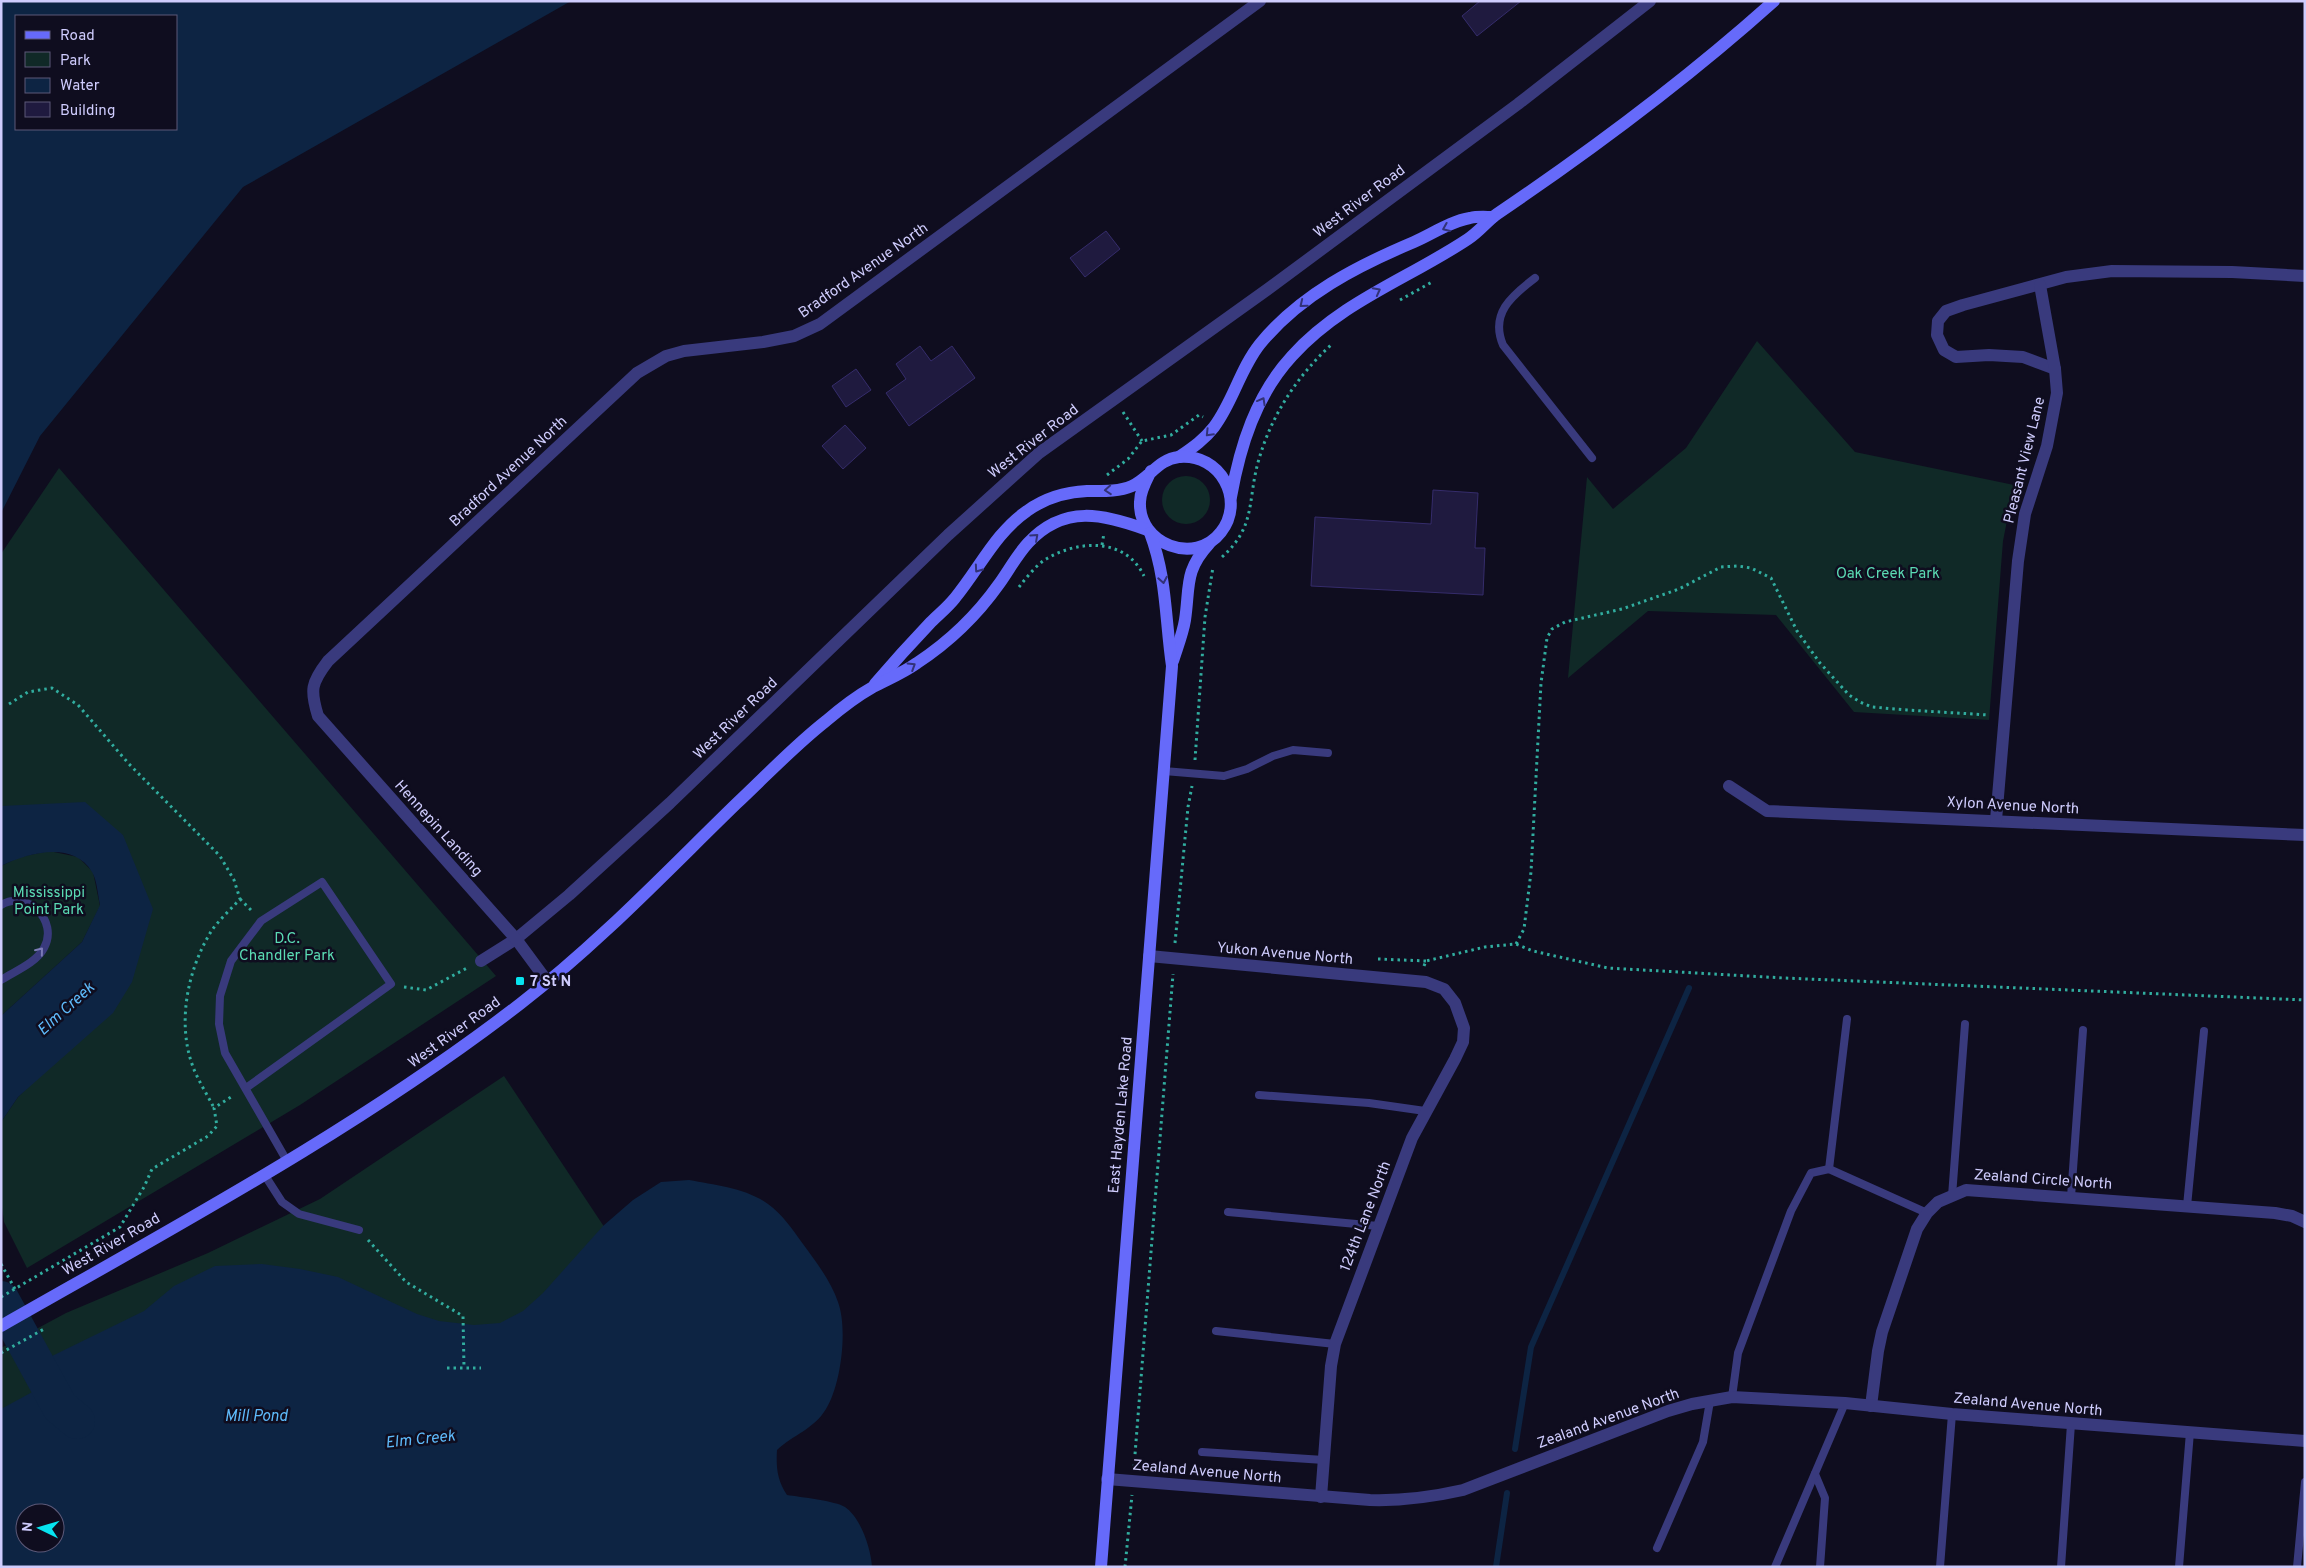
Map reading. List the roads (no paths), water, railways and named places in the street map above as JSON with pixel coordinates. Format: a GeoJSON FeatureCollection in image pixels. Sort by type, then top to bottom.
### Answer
{"type":"FeatureCollection","features":[{"type":"Feature","properties":{"kind":"main road"},"geometry":{"type":"LineString","coordinates":[[1231,497],[1229,487],[1222,475],[1212,466],[1200,460],[1179,457],[1164,460],[1151,471],[1142,489],[1140,504],[1142,519],[1148,531],[1160,541],[1172,547],[1185,550],[1199,548],[1211,542],[1227,524],[1243,440],[1252,419],[1268,389],[1290,358],[1313,334],[1337,315],[1482,230],[1493,217],[1602,141],[1774,1]]}},
{"type":"Feature","properties":{"kind":"main road"},"geometry":{"type":"LineString","coordinates":[[1179,457],[1198,444],[1215,426],[1246,364],[1260,344],[1278,325],[1315,294],[1341,277],[1389,252],[1469,218],[1493,217]]}},
{"type":"Feature","properties":{"kind":"main road","name":"West River Road"},"geometry":{"type":"LineString","coordinates":[[869,689],[953,600],[1002,533],[1014,521],[1040,502],[1055,496],[1070,492],[1123,489],[1134,485],[1151,471]]}},
{"type":"Feature","properties":{"kind":"main road","name":"West River Road"},"geometry":{"type":"LineString","coordinates":[[1,1326],[288,1162],[346,1126],[447,1059],[524,1001],[625,913],[788,754],[826,720],[869,689],[916,664],[946,642],[970,619],[1000,583],[1020,552],[1041,531],[1056,522],[1075,516],[1091,514],[1106,516],[1148,531]]}},
{"type":"Feature","properties":{"kind":"main road","name":"East Hayden Lake Road"},"geometry":{"type":"LineString","coordinates":[[1148,531],[1158,556],[1166,596],[1165,621],[1172,666]]}},
{"type":"Feature","properties":{"kind":"main road","name":"East Hayden Lake Road"},"geometry":{"type":"LineString","coordinates":[[1101,1567],[1172,666],[1185,621],[1186,591],[1192,567],[1211,542]]}},
{"type":"Feature","properties":{"kind":"street","name":"Bradford Avenue North"},"geometry":{"type":"LineString","coordinates":[[312,696],[315,678],[328,661],[637,373],[666,356],[684,351],[794,336],[820,324],[1260,1]]}},
{"type":"Feature","properties":{"kind":"street","name":"West River Road"},"geometry":{"type":"LineString","coordinates":[[481,961],[516,939],[670,803],[997,489],[1040,453],[1268,289],[1518,104],[1650,1]]}},
{"type":"Feature","properties":{"kind":"street"},"geometry":{"type":"LineString","coordinates":[[2055,368],[2023,357],[1989,355],[1956,357],[1944,350],[1937,335],[1938,321],[1946,311],[2040,284],[2112,271],[2232,272],[2305,276]]}},
{"type":"Feature","properties":{"kind":"street","name":"Pleasant View Lane"},"geometry":{"type":"LineString","coordinates":[[1996,820],[2004,716],[2025,514],[2053,420],[2057,393],[2055,368],[2040,284]]}},
{"type":"Feature","properties":{"kind":"street","name":"Hennepin Landing"},"geometry":{"type":"LineString","coordinates":[[312,696],[318,716],[516,939],[547,981]]}},
{"type":"Feature","properties":{"kind":"street","name":"Xylon Avenue North"},"geometry":{"type":"LineString","coordinates":[[1729,786],[1767,812],[1996,820],[2305,835]]}},
{"type":"Feature","properties":{"kind":"street","name":"Yukon Avenue North"},"geometry":{"type":"LineString","coordinates":[[1149,956],[1419,981]]}},
{"type":"Feature","properties":{"kind":"street","name":"124th Lane North"},"geometry":{"type":"LineString","coordinates":[[1321,1497],[1331,1366],[1335,1344],[1412,1138],[1463,1042],[1464,1028],[1455,1003],[1444,989],[1434,983],[1419,981]]}},
{"type":"Feature","properties":{"kind":"street","name":"Zealand Circle North"},"geometry":{"type":"LineString","coordinates":[[1871,1406],[1882,1332],[1918,1229],[1927,1213],[1938,1202],[1966,1190],[2275,1213],[2292,1216],[2305,1222]]}},
{"type":"Feature","properties":{"kind":"street","name":"Zealand Avenue North"},"geometry":{"type":"LineString","coordinates":[[1107,1480],[1321,1497],[1398,1501],[1463,1490],[1668,1411],[1732,1397],[1845,1403],[2071,1424],[2305,1441]]}},
{"type":"Feature","properties":{"kind":"lane"},"geometry":{"type":"LineString","coordinates":[[1535,278],[1519,290],[1506,306],[1498,320],[1498,333],[1503,345],[1592,458]]}},
{"type":"Feature","properties":{"kind":"lane"},"geometry":{"type":"LineString","coordinates":[[1164,771],[1224,776],[1247,769],[1273,756],[1293,750],[1328,753]]}},
{"type":"Feature","properties":{"kind":"lane"},"geometry":{"type":"LineString","coordinates":[[246,1088],[391,984],[322,882],[261,921],[231,962],[220,996],[219,1024],[225,1053],[288,1162]]}},
{"type":"Feature","properties":{"kind":"lane"},"geometry":{"type":"LineString","coordinates":[[1,905],[8,901],[21,901],[34,907],[45,918],[49,933],[44,948],[30,962],[1,980]]}},
{"type":"Feature","properties":{"kind":"lane"},"geometry":{"type":"LineString","coordinates":[[1829,1169],[1847,1019]]}},
{"type":"Feature","properties":{"kind":"lane"},"geometry":{"type":"LineString","coordinates":[[1952,1196],[1965,1024]]}},
{"type":"Feature","properties":{"kind":"lane"},"geometry":{"type":"LineString","coordinates":[[2071,1197],[2083,1030]]}},
{"type":"Feature","properties":{"kind":"lane"},"geometry":{"type":"LineString","coordinates":[[2187,1206],[2204,1031]]}},
{"type":"Feature","properties":{"kind":"lane"},"geometry":{"type":"LineString","coordinates":[[1260,1095],[1369,1104],[1425,1111]]}},
{"type":"Feature","properties":{"kind":"lane"},"geometry":{"type":"LineString","coordinates":[[1732,1397],[1738,1353],[1791,1212],[1810,1173],[1829,1169],[1927,1213]]}},
{"type":"Feature","properties":{"kind":"lane"},"geometry":{"type":"LineString","coordinates":[[264,1174],[282,1202],[299,1214],[359,1230]]}},
{"type":"Feature","properties":{"kind":"lane"},"geometry":{"type":"LineString","coordinates":[[1228,1212],[1378,1226]]}},
{"type":"Feature","properties":{"kind":"lane"},"geometry":{"type":"LineString","coordinates":[[1216,1331],[1335,1344]]}},
{"type":"Feature","properties":{"kind":"lane"},"geometry":{"type":"LineString","coordinates":[[1657,1548],[1703,1442],[1710,1401]]}},
{"type":"Feature","properties":{"kind":"lane"},"geometry":{"type":"LineString","coordinates":[[1775,1567],[1845,1403]]}},
{"type":"Feature","properties":{"kind":"lane"},"geometry":{"type":"LineString","coordinates":[[1940,1567],[1952,1414]]}},
{"type":"Feature","properties":{"kind":"lane"},"geometry":{"type":"LineString","coordinates":[[2061,1567],[2071,1424]]}},
{"type":"Feature","properties":{"kind":"lane"},"geometry":{"type":"LineString","coordinates":[[2179,1567],[2190,1432]]}},
{"type":"Feature","properties":{"kind":"lane"},"geometry":{"type":"LineString","coordinates":[[1202,1452],[1324,1460]]}},
{"type":"Feature","properties":{"kind":"lane"},"geometry":{"type":"LineString","coordinates":[[1815,1474],[1825,1498],[1820,1567]]}},
{"type":"Feature","properties":{"kind":"lane"},"geometry":{"type":"LineString","coordinates":[[2297,1567],[2305,1482]]}},
{"type":"Feature","properties":{"kind":"water"},"geometry":{"type":"Polygon","coordinates":[[[1,1],[571,1],[243,187],[40,436],[1,513],[1,1]]]}},
{"type":"Feature","properties":{"kind":"water"},"geometry":{"type":"Polygon","coordinates":[[[85,802],[123,835],[153,909],[132,982],[113,1013],[18,1097],[1,1122],[1,1016],[82,942],[100,905],[94,875],[84,862],[74,856],[50,852],[24,857],[1,866],[1,806],[85,802]]]}},
{"type":"Feature","properties":{"kind":"water","name":"Mill Pond"},"geometry":{"type":"Polygon","coordinates":[[[689,1180],[750,1194],[778,1212],[818,1265],[831,1287],[841,1313],[843,1341],[839,1372],[831,1399],[821,1416],[816,1422],[777,1450],[778,1473],[787,1495],[834,1503],[845,1507],[851,1512],[864,1534],[870,1552],[872,1567],[1,1567],[1,1409],[60,1377],[50,1357],[144,1311],[174,1286],[215,1266],[262,1264],[300,1269],[338,1277],[417,1314],[439,1321],[474,1325],[500,1323],[523,1311],[543,1293],[603,1226],[633,1200],[661,1182],[689,1180]]]}},
{"type":"Feature","properties":{"kind":"waterway"},"geometry":{"type":"LineString","coordinates":[[1515,1449],[1531,1347],[1689,988]]}},
{"type":"Feature","properties":{"kind":"waterway","name":"Elm Creek"},"geometry":{"type":"LineString","coordinates":[[1,1299],[60,1407],[77,1421]]}},
{"type":"Feature","properties":{"kind":"waterway"},"geometry":{"type":"LineString","coordinates":[[1496,1567],[1507,1493]]}},
{"type":"Feature","properties":{"kind":"place","name":"7 St N"},"geometry":{"type":"Point","coordinates":[520,981]}},
{"type":"Feature","properties":{"kind":"park label","name":"Oak Creek Park"},"geometry":{"type":"Point","coordinates":[1888,573]}},
{"type":"Feature","properties":{"kind":"park label","name":"Mississippi Point Park"},"geometry":{"type":"Point","coordinates":[49,900]}},
{"type":"Feature","properties":{"kind":"park label","name":"D.C. Chandler Park"},"geometry":{"type":"Point","coordinates":[287,946]}}]}
